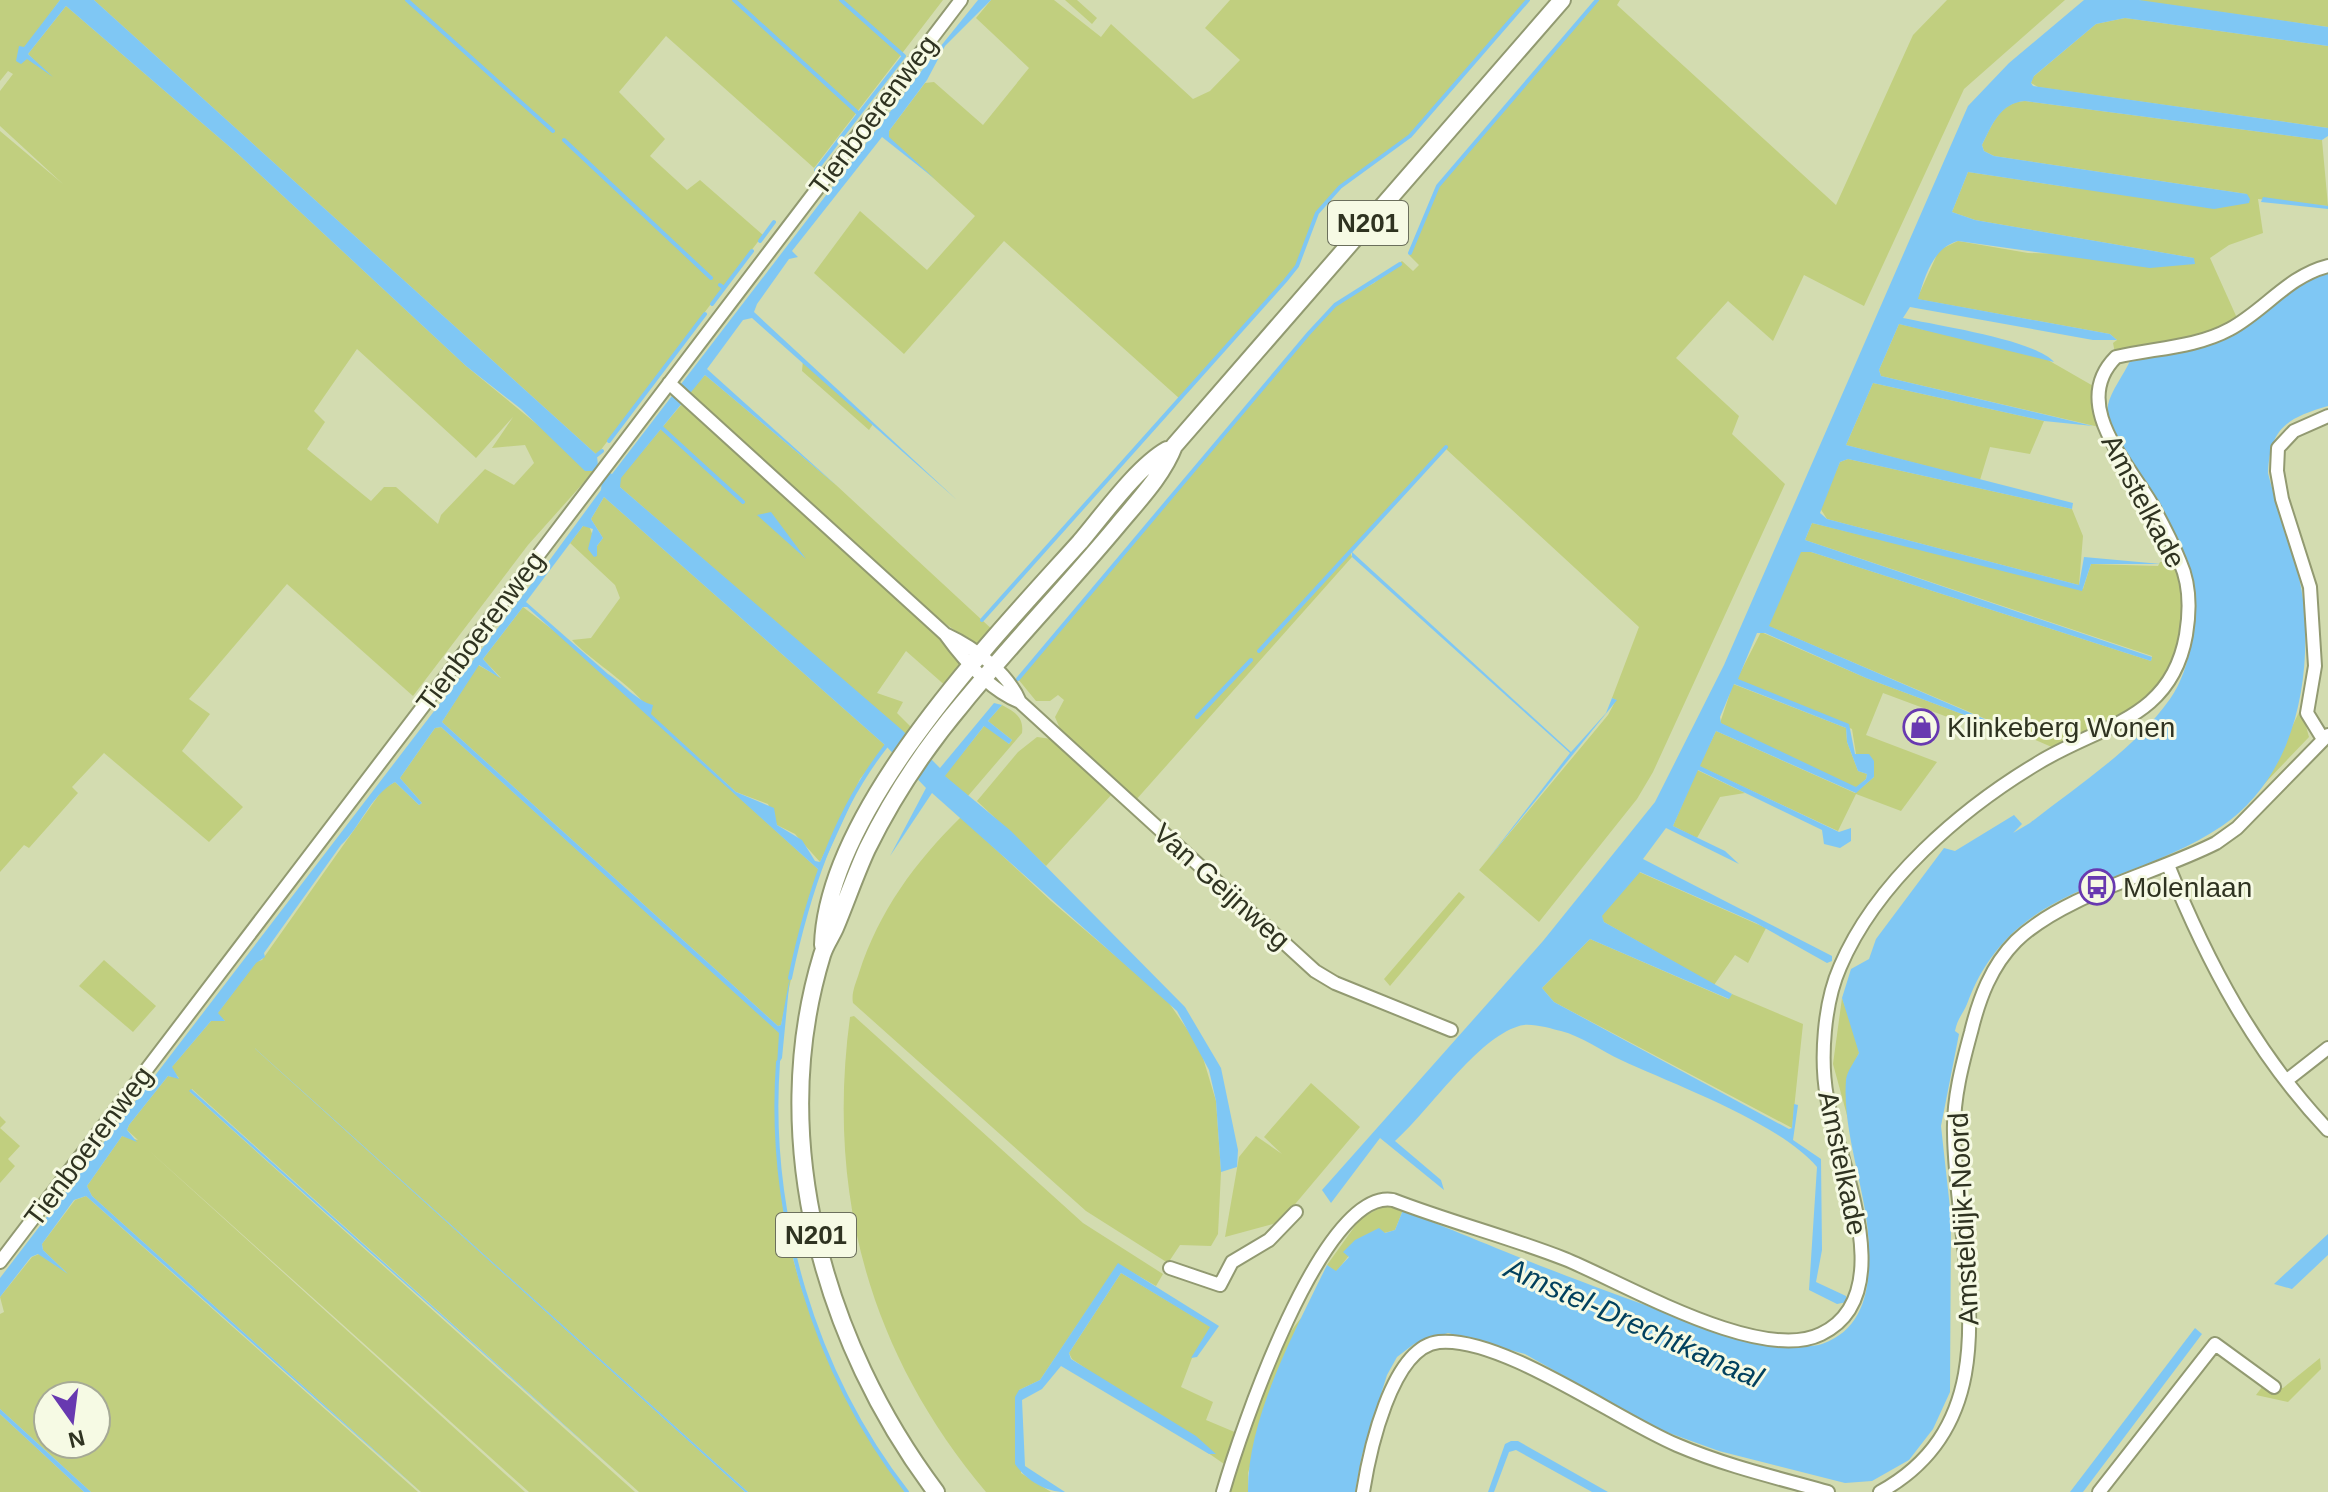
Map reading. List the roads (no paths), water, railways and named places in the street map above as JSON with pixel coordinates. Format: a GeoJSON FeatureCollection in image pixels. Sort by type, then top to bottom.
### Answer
{"type":"FeatureCollection","features":[{"type":"Feature","properties":{"kind":"main road","name":"N201"},"geometry":{"type":"LineString","coordinates":[[898,776],[926,749],[983,667],[1135,480],[1174,446],[1562,0]]}},
{"type":"Feature","properties":{"kind":"main road","name":"N201"},"geometry":{"type":"LineString","coordinates":[[936,1492],[913,1461],[869,1387],[835,1308],[814,1229],[803,1148],[802,1105],[807,1029],[823,950],[912,739],[983,667]]}},
{"type":"Feature","properties":{"kind":"street","name":"Tienboerenweg"},"geometry":{"type":"LineString","coordinates":[[0,1262],[593,482],[672,386],[961,0]]}},
{"type":"Feature","properties":{"kind":"street","name":"Amstelkade"},"geometry":{"type":"LineString","coordinates":[[1223,1492],[1250,1406],[1318,1261],[1348,1220],[1377,1200],[1393,1200],[1565,1260],[1714,1325],[1754,1336],[1801,1341],[1840,1323],[1851,1304],[1861,1252],[1859,1220],[1827,1099],[1825,1077],[1829,1015],[1841,964],[1873,913],[1924,847],[2036,764],[2142,710],[2173,679],[2179,662],[2189,613],[2188,588],[2181,563],[2151,503],[2108,436],[2099,400],[2102,374],[2116,357],[2175,347],[2230,329],[2295,280],[2328,266]]}},
{"type":"Feature","properties":{"kind":"street","name":"Van Geijnweg"},"geometry":{"type":"LineString","coordinates":[[672,386],[983,667],[1007,697],[1020,702],[1315,971],[1335,983],[1451,1030]]}},
{"type":"Feature","properties":{"kind":"street","name":"Amsteldijk-Noord"},"geometry":{"type":"LineString","coordinates":[[1880,1492],[1903,1479],[1926,1457],[1943,1432],[1965,1380],[1969,1295],[1953,1129],[1963,1062],[1986,985],[2016,941],[2042,921],[2216,843],[2237,828],[2325,737],[2307,713],[2315,666],[2310,587],[2277,471],[2278,448],[2294,431],[2328,416]]}},
{"type":"Feature","properties":{"kind":"street"},"geometry":{"type":"LineString","coordinates":[[2168,865],[2215,974],[2241,1018],[2328,1130]]}},
{"type":"Feature","properties":{"kind":"street"},"geometry":{"type":"LineString","coordinates":[[2287,1080],[2328,1048]]}},
{"type":"Feature","properties":{"kind":"street"},"geometry":{"type":"LineString","coordinates":[[1170,1268],[1220,1285],[1232,1262],[1269,1240],[1296,1212]]}},
{"type":"Feature","properties":{"kind":"street"},"geometry":{"type":"LineString","coordinates":[[1363,1492],[1367,1465],[1387,1399],[1402,1369],[1417,1353],[1437,1342],[1498,1354],[1553,1379],[1677,1445],[1828,1492]]}},
{"type":"Feature","properties":{"kind":"street"},"geometry":{"type":"LineString","coordinates":[[2099,1492],[2215,1344],[2274,1387]]}},
{"type":"Feature","properties":{"kind":"water"},"geometry":{"type":"Polygon","coordinates":[[[60,0],[94,0],[597,455],[598,467],[612,474],[936,52],[978,0],[991,0],[945,46],[927,80],[889,131],[889,137],[935,179],[882,137],[792,251],[798,257],[789,259],[754,312],[957,500],[752,318],[743,320],[707,369],[836,485],[705,375],[621,478],[620,487],[902,730],[940,768],[994,703],[1002,705],[988,721],[1012,740],[1009,744],[984,726],[945,776],[1011,831],[1185,1007],[1221,1068],[1238,1150],[1237,1167],[1221,1172],[1216,1101],[1209,1070],[1177,1011],[932,793],[890,856],[926,788],[886,746],[604,497],[591,519],[603,538],[597,546],[597,556],[594,557],[588,549],[593,529],[583,526],[526,602],[635,696],[653,705],[651,714],[736,792],[774,808],[777,825],[802,840],[815,861],[820,862],[851,797],[853,799],[820,871],[527,607],[523,607],[483,659],[500,678],[479,665],[442,722],[778,1026],[781,1025],[790,976],[782,1058],[777,1066],[779,1033],[441,727],[435,728],[400,778],[422,803],[419,805],[395,782],[379,795],[264,953],[265,957],[256,963],[218,1013],[225,1021],[211,1021],[172,1067],[179,1079],[168,1076],[129,1125],[127,1130],[137,1142],[122,1136],[87,1186],[92,1196],[421,1492],[86,1196],[74,1200],[42,1244],[43,1250],[68,1274],[38,1254],[31,1257],[0,1297],[0,1278],[549,561],[601,490],[602,480],[594,471],[585,471],[521,409],[466,366],[238,154],[66,6],[28,54],[53,77],[27,59],[21,64],[16,61],[19,46],[24,47],[60,0]]]}},
{"type":"Feature","properties":{"kind":"water"},"geometry":{"type":"Polygon","coordinates":[[[2084,0],[2139,0],[2328,27],[2328,46],[2125,18],[2096,24],[2034,76],[2031,83],[2033,86],[2328,128],[2328,136],[2322,140],[2025,101],[2009,106],[1989,130],[1982,145],[1984,151],[1994,156],[2247,194],[2250,199],[2249,203],[2214,209],[1968,172],[1952,212],[1975,220],[2194,258],[2195,264],[2150,268],[1958,241],[1949,245],[1931,264],[1918,299],[2110,334],[2117,340],[2093,340],[1910,307],[1903,318],[2007,340],[2044,354],[2054,362],[1899,324],[1879,370],[1881,376],[2093,426],[2044,421],[1873,383],[1846,445],[2073,503],[2072,509],[1848,459],[1840,462],[1820,513],[1827,519],[2079,585],[2084,557],[2161,564],[2091,564],[2082,591],[1812,523],[1805,540],[2152,657],[2151,661],[1811,552],[1801,552],[1769,626],[1989,721],[1986,723],[1866,678],[1765,633],[1757,633],[1738,679],[1849,724],[1855,754],[1869,754],[1874,761],[1874,777],[1856,793],[1716,731],[1700,766],[1839,832],[1851,828],[1851,841],[1840,848],[1824,844],[1822,830],[1698,770],[1673,826],[1725,851],[1739,864],[1666,828],[1643,859],[1832,956],[1832,961],[1827,963],[1756,923],[1640,872],[1602,916],[1604,922],[1732,994],[1729,999],[1590,939],[1542,988],[1554,1002],[1789,1129],[1792,1128],[1794,1104],[1798,1105],[1793,1140],[1821,1159],[1822,1250],[1816,1282],[1846,1296],[1847,1302],[1837,1304],[1809,1290],[1817,1167],[1800,1151],[1753,1120],[1725,1106],[1621,1060],[1576,1036],[1540,1026],[1519,1026],[1486,1045],[1395,1141],[1441,1180],[1444,1190],[1380,1138],[1331,1203],[1322,1190],[1543,941],[1655,802],[1724,665],[1968,106],[2009,63],[2084,0]],[[1734,684],[1720,717],[1721,723],[1856,787],[1866,779],[1867,774],[1858,771],[1847,742],[1846,728],[1734,684]]]}},
{"type":"Feature","properties":{"kind":"water"},"geometry":{"type":"Polygon","coordinates":[[[2263,197],[2328,206],[2328,209],[2261,202],[2263,197]]]}},
{"type":"Feature","properties":{"kind":"water","name":"Amstel-Drechtkanaal"},"geometry":{"type":"Polygon","coordinates":[[[2328,272],[2328,406],[2302,415],[2283,427],[2272,445],[2269,458],[2268,473],[2294,557],[2304,608],[2304,669],[2292,729],[2281,757],[2265,783],[2246,806],[2222,826],[2186,847],[2076,892],[2043,910],[2013,933],[1987,964],[1956,1026],[1955,1031],[1959,1034],[1941,1126],[1951,1217],[1950,1392],[1933,1429],[1909,1460],[1872,1481],[1845,1483],[1719,1451],[1658,1429],[1525,1354],[1448,1333],[1414,1344],[1397,1357],[1387,1375],[1362,1455],[1355,1492],[1248,1492],[1255,1435],[1264,1405],[1327,1265],[1336,1271],[1349,1257],[1343,1252],[1355,1240],[1379,1228],[1385,1233],[1395,1230],[1403,1210],[1617,1295],[1742,1335],[1790,1345],[1822,1344],[1848,1328],[1862,1305],[1869,1263],[1868,1227],[1846,1101],[1847,1077],[1859,1053],[1842,998],[1851,969],[1869,959],[1876,939],[1944,848],[1955,851],[2014,815],[2022,824],[2013,833],[2086,781],[2123,751],[2156,717],[2174,693],[2188,658],[2195,615],[2187,565],[2165,518],[2112,428],[2108,405],[2112,394],[2130,361],[2231,336],[2307,279],[2328,272]]]}},
{"type":"Feature","properties":{"kind":"water"},"geometry":{"type":"Polygon","coordinates":[[[771,512],[806,559],[757,515],[771,512]]]}},
{"type":"Feature","properties":{"kind":"water"},"geometry":{"type":"Polygon","coordinates":[[[1352,552],[1571,752],[1606,713],[1612,698],[1617,700],[1488,859],[1570,753],[1352,557],[1352,552]]]}},
{"type":"Feature","properties":{"kind":"water"},"geometry":{"type":"Polygon","coordinates":[[[230,1026],[748,1492],[745,1492],[230,1026]]]}},
{"type":"Feature","properties":{"kind":"water"},"geometry":{"type":"Polygon","coordinates":[[[191,1089],[611,1467],[639,1492],[189,1091],[191,1089]]]}},
{"type":"Feature","properties":{"kind":"water"},"geometry":{"type":"Polygon","coordinates":[[[2328,1234],[2328,1255],[2292,1289],[2274,1284],[2328,1234]]]}},
{"type":"Feature","properties":{"kind":"water"},"geometry":{"type":"Polygon","coordinates":[[[1118,1263],[1219,1326],[1197,1357],[1191,1358],[1210,1327],[1121,1273],[1069,1353],[1071,1359],[1196,1436],[1216,1454],[1209,1454],[1061,1366],[1042,1389],[1022,1400],[1025,1466],[1065,1492],[1051,1490],[1031,1480],[1015,1464],[1015,1397],[1019,1390],[1040,1380],[1118,1263]]]}},
{"type":"Feature","properties":{"kind":"water"},"geometry":{"type":"Polygon","coordinates":[[[2195,1328],[2202,1334],[2083,1492],[2070,1492],[2195,1328]]]}},
{"type":"Feature","properties":{"kind":"water"},"geometry":{"type":"Polygon","coordinates":[[[0,1409],[32,1438],[32,1444],[0,1414],[0,1409]]]}},
{"type":"Feature","properties":{"kind":"water"},"geometry":{"type":"Polygon","coordinates":[[[1518,1441],[1608,1492],[1592,1492],[1516,1450],[1509,1452],[1494,1492],[1488,1492],[1505,1444],[1518,1441]]]}},
{"type":"Feature","properties":{"kind":"water"},"geometry":{"type":"Polygon","coordinates":[[[50,1460],[56,1460],[91,1492],[84,1492],[50,1460]]]}},
{"type":"Feature","properties":{"kind":"waterway"},"geometry":{"type":"LineString","coordinates":[[407,0],[553,131]]}},
{"type":"Feature","properties":{"kind":"waterway"},"geometry":{"type":"LineString","coordinates":[[734,0],[859,114],[816,170]]}},
{"type":"Feature","properties":{"kind":"waterway"},"geometry":{"type":"LineString","coordinates":[[841,0],[904,56],[859,114]]}},
{"type":"Feature","properties":{"kind":"waterway"},"geometry":{"type":"LineString","coordinates":[[982,620],[1285,281],[1297,266],[1317,213],[1340,187],[1410,136],[1528,0]]}},
{"type":"Feature","properties":{"kind":"waterway"},"geometry":{"type":"LineString","coordinates":[[1410,253],[1438,186],[1597,0]]}},
{"type":"Feature","properties":{"kind":"waterway"},"geometry":{"type":"LineString","coordinates":[[564,140],[711,278]]}},
{"type":"Feature","properties":{"kind":"waterway"},"geometry":{"type":"LineString","coordinates":[[760,241],[774,222]]}},
{"type":"Feature","properties":{"kind":"waterway"},"geometry":{"type":"LineString","coordinates":[[724,288],[752,251]]}},
{"type":"Feature","properties":{"kind":"waterway"},"geometry":{"type":"LineString","coordinates":[[1018,679],[1309,333],[1335,305],[1400,264]]}},
{"type":"Feature","properties":{"kind":"waterway"},"geometry":{"type":"LineString","coordinates":[[712,304],[724,288],[720,285]]}},
{"type":"Feature","properties":{"kind":"waterway"},"geometry":{"type":"LineString","coordinates":[[609,441],[705,314]]}},
{"type":"Feature","properties":{"kind":"waterway"},"geometry":{"type":"LineString","coordinates":[[662,428],[743,502]]}},
{"type":"Feature","properties":{"kind":"waterway"},"geometry":{"type":"LineString","coordinates":[[1259,651],[1446,447]]}},
{"type":"Feature","properties":{"kind":"waterway"},"geometry":{"type":"LineString","coordinates":[[597,455],[602,451]]}},
{"type":"Feature","properties":{"kind":"waterway"},"geometry":{"type":"LineString","coordinates":[[1197,717],[1251,660]]}},
{"type":"Feature","properties":{"kind":"waterway"},"geometry":{"type":"LineString","coordinates":[[790,978],[805,917],[825,856],[851,799],[886,746]]}},
{"type":"Feature","properties":{"kind":"waterway"},"geometry":{"type":"LineString","coordinates":[[778,1062],[780,1176],[789,1233],[804,1289],[822,1343],[846,1396],[874,1445],[907,1492]]}},
{"type":"Feature","properties":{"kind":"place","name":"Klinkeberg Wonen"},"geometry":{"type":"Point","coordinates":[1921,727]}},
{"type":"Feature","properties":{"kind":"place","name":"Molenlaan"},"geometry":{"type":"Point","coordinates":[2097,887]}}]}
